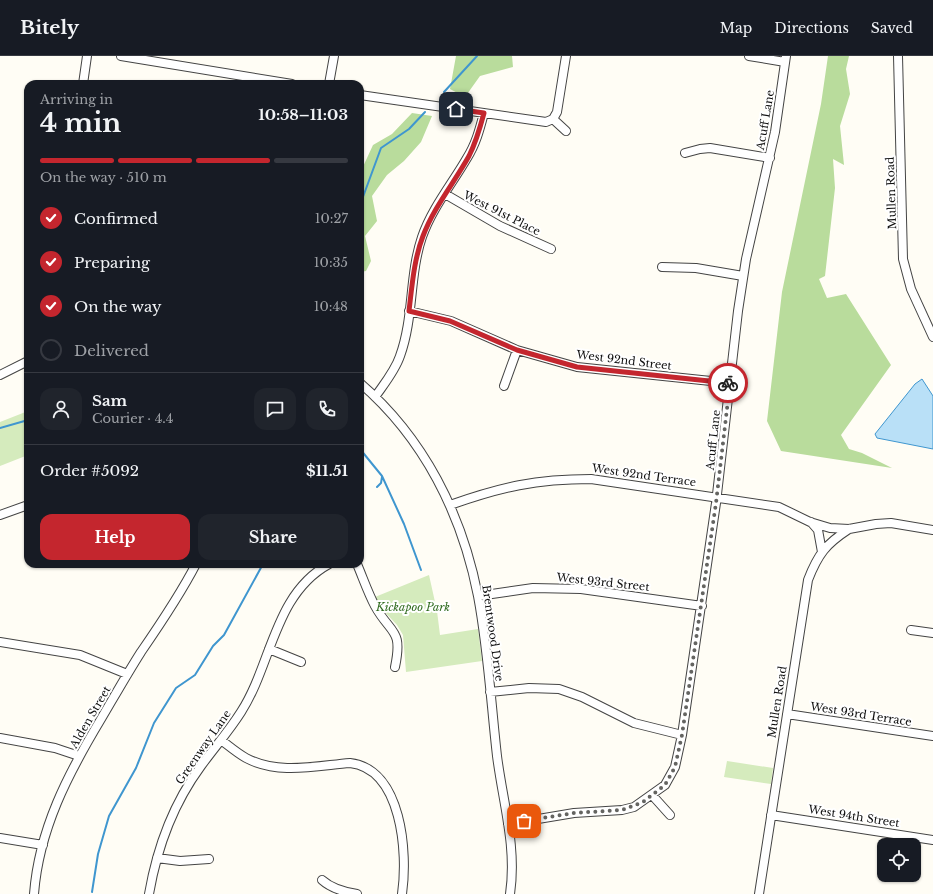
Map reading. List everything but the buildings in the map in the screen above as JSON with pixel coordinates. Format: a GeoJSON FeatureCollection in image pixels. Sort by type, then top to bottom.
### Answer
{"type":"FeatureCollection","features":[{"type":"Feature","properties":{"kind":"street"},"geometry":{"type":"LineString","coordinates":[[84,80],[87,56]]}},
{"type":"Feature","properties":{"kind":"street"},"geometry":{"type":"LineString","coordinates":[[121,56],[268,80]]}},
{"type":"Feature","properties":{"kind":"street"},"geometry":{"type":"LineString","coordinates":[[330,80],[334,56]]}},
{"type":"Feature","properties":{"kind":"street"},"geometry":{"type":"LineString","coordinates":[[364,96],[546,122],[553,120],[557,112],[566,56]]}},
{"type":"Feature","properties":{"kind":"street"},"geometry":{"type":"LineString","coordinates":[[749,56],[786,59]]}},
{"type":"Feature","properties":{"kind":"street","name":"Mullen Road"},"geometry":{"type":"LineString","coordinates":[[898,56],[903,258],[910,289],[930,323]]}},
{"type":"Feature","properties":{"kind":"street","name":"Acuff Lane"},"geometry":{"type":"LineString","coordinates":[[508,824],[574,813],[622,810],[634,807],[665,785],[675,767],[682,735],[702,606],[717,496],[743,276],[757,209],[770,158],[779,110],[786,59]]}},
{"type":"Feature","properties":{"kind":"street"},"geometry":{"type":"LineString","coordinates":[[375,397],[393,372],[400,357],[406,337],[418,252],[429,220],[474,144],[484,113]]}},
{"type":"Feature","properties":{"kind":"street"},"geometry":{"type":"LineString","coordinates":[[553,120],[566,131]]}},
{"type":"Feature","properties":{"kind":"street"},"geometry":{"type":"LineString","coordinates":[[685,153],[710,148],[770,158]]}},
{"type":"Feature","properties":{"kind":"street","name":"West 91st Place"},"geometry":{"type":"LineString","coordinates":[[445,194],[500,226],[551,249]]}},
{"type":"Feature","properties":{"kind":"street"},"geometry":{"type":"LineString","coordinates":[[662,267],[696,268],[743,276]]}},
{"type":"Feature","properties":{"kind":"street","name":"West 92nd Street"},"geometry":{"type":"LineString","coordinates":[[409,311],[457,323],[517,350],[552,361],[601,371],[730,383]]}},
{"type":"Feature","properties":{"kind":"street"},"geometry":{"type":"LineString","coordinates":[[930,323],[933,337]]}},
{"type":"Feature","properties":{"kind":"street"},"geometry":{"type":"LineString","coordinates":[[504,386],[517,350]]}},
{"type":"Feature","properties":{"kind":"street"},"geometry":{"type":"LineString","coordinates":[[0,375],[24,363]]}},
{"type":"Feature","properties":{"kind":"street","name":"Brentwood Drive"},"geometry":{"type":"LineString","coordinates":[[364,387],[394,416],[430,466],[450,505],[465,544],[478,596],[499,775],[513,858],[510,894]]}},
{"type":"Feature","properties":{"kind":"street","name":"West 92nd Terrace"},"geometry":{"type":"LineString","coordinates":[[450,505],[507,487],[562,479],[605,480],[717,496],[779,507],[810,522],[830,528],[849,529],[891,523],[933,530]]}},
{"type":"Feature","properties":{"kind":"street"},"geometry":{"type":"LineString","coordinates":[[0,515],[24,506]]}},
{"type":"Feature","properties":{"kind":"street"},"geometry":{"type":"LineString","coordinates":[[810,522],[818,530],[822,552]]}},
{"type":"Feature","properties":{"kind":"street","name":"Mullen Road"},"geometry":{"type":"LineString","coordinates":[[759,894],[808,580],[822,552],[830,542],[849,529]]}},
{"type":"Feature","properties":{"kind":"street","name":"Alden Street"},"geometry":{"type":"LineString","coordinates":[[34,894],[43,845],[60,793],[79,756],[127,674],[176,601],[194,568]]}},
{"type":"Feature","properties":{"kind":"street","name":"Greenway Lane"},"geometry":{"type":"LineString","coordinates":[[149,894],[157,858],[174,810],[189,784],[241,712],[254,687],[293,596],[310,578],[324,568]]}},
{"type":"Feature","properties":{"kind":"street"},"geometry":{"type":"LineString","coordinates":[[358,568],[375,606],[395,632],[398,647],[395,667]]}},
{"type":"Feature","properties":{"kind":"street","name":"West 93rd Street"},"geometry":{"type":"LineString","coordinates":[[478,596],[533,588],[562,588],[610,592],[702,606]]}},
{"type":"Feature","properties":{"kind":"street"},"geometry":{"type":"LineString","coordinates":[[911,630],[933,633]]}},
{"type":"Feature","properties":{"kind":"street"},"geometry":{"type":"LineString","coordinates":[[0,642],[80,655],[127,674]]}},
{"type":"Feature","properties":{"kind":"street"},"geometry":{"type":"LineString","coordinates":[[269,649],[301,662]]}},
{"type":"Feature","properties":{"kind":"street"},"geometry":{"type":"LineString","coordinates":[[490,692],[529,688],[559,689],[582,697],[634,723],[682,735]]}},
{"type":"Feature","properties":{"kind":"street","name":"West 93rd Terrace"},"geometry":{"type":"LineString","coordinates":[[787,714],[933,736]]}},
{"type":"Feature","properties":{"kind":"street"},"geometry":{"type":"LineString","coordinates":[[0,738],[55,748],[79,756]]}},
{"type":"Feature","properties":{"kind":"street"},"geometry":{"type":"LineString","coordinates":[[221,740],[245,758],[273,768],[292,769],[350,763],[358,764],[372,770],[377,774],[387,787],[399,823],[404,864],[402,894]]}},
{"type":"Feature","properties":{"kind":"street"},"geometry":{"type":"LineString","coordinates":[[652,795],[670,815]]}},
{"type":"Feature","properties":{"kind":"street","name":"West 94th Street"},"geometry":{"type":"LineString","coordinates":[[771,815],[933,840]]}},
{"type":"Feature","properties":{"kind":"street"},"geometry":{"type":"LineString","coordinates":[[0,838],[43,845]]}},
{"type":"Feature","properties":{"kind":"street"},"geometry":{"type":"LineString","coordinates":[[157,858],[180,861],[210,859]]}},
{"type":"Feature","properties":{"kind":"street"},"geometry":{"type":"LineString","coordinates":[[322,880],[333,887],[357,894]]}},
{"type":"Feature","properties":{"kind":"green space"},"geometry":{"type":"Polygon","coordinates":[[[456,56],[512,56],[513,67],[480,76],[465,97],[450,89],[456,56]]]}},
{"type":"Feature","properties":{"kind":"green space"},"geometry":{"type":"Polygon","coordinates":[[[828,56],[849,56],[846,69],[850,94],[840,126],[844,165],[833,159],[835,188],[825,276],[819,279],[827,298],[846,294],[891,365],[841,435],[849,449],[862,453],[892,468],[781,451],[767,421],[782,292],[821,104],[828,56]]]}},
{"type":"Feature","properties":{"kind":"green space"},"geometry":{"type":"Polygon","coordinates":[[[412,113],[432,116],[421,142],[404,161],[387,175],[372,196],[377,221],[365,236],[371,261],[366,271],[364,271],[364,164],[373,145],[392,134],[412,113]]]}},
{"type":"Feature","properties":{"kind":"green space"},"geometry":{"type":"Polygon","coordinates":[[[24,413],[24,457],[0,466],[0,422],[24,413]]]}},
{"type":"Feature","properties":{"kind":"green space","name":"Kickapoo Park"},"geometry":{"type":"Polygon","coordinates":[[[429,575],[437,611],[440,635],[478,629],[482,661],[406,672],[403,635],[397,625],[382,609],[375,597],[429,575]]]}},
{"type":"Feature","properties":{"kind":"green space"},"geometry":{"type":"Polygon","coordinates":[[[727,761],[773,768],[771,784],[724,777],[727,761]]]}},
{"type":"Feature","properties":{"kind":"water"},"geometry":{"type":"Polygon","coordinates":[[[922,379],[933,396],[933,449],[877,438],[875,434],[915,384],[922,379]]]}},
{"type":"Feature","properties":{"kind":"waterway"},"geometry":{"type":"LineString","coordinates":[[444,92],[477,56]]}},
{"type":"Feature","properties":{"kind":"waterway"},"geometry":{"type":"LineString","coordinates":[[364,194],[381,148],[409,129],[425,112]]}},
{"type":"Feature","properties":{"kind":"waterway"},"geometry":{"type":"LineString","coordinates":[[0,428],[24,421]]}},
{"type":"Feature","properties":{"kind":"waterway"},"geometry":{"type":"LineString","coordinates":[[364,454],[382,476],[404,524],[421,570]]}},
{"type":"Feature","properties":{"kind":"waterway"},"geometry":{"type":"LineString","coordinates":[[377,487],[381,483],[382,477]]}},
{"type":"Feature","properties":{"kind":"waterway"},"geometry":{"type":"LineString","coordinates":[[92,892],[98,854],[109,816],[136,768],[154,723],[176,688],[195,675],[213,646],[224,635],[261,568]]}},
{"type":"Feature","properties":{"kind":"way so far"},"geometry":{"type":"LineString","coordinates":[[524,821],[574,813],[622,810],[634,807],[665,785],[675,767],[682,735],[702,606],[723,448],[730,383],[728,383]]}},
{"type":"Feature","properties":{"kind":"route"},"geometry":{"type":"LineString","coordinates":[[456,109],[484,113],[468,157],[429,220],[422,236],[412,285],[409,311],[463,325],[517,350],[577,367],[601,371],[728,383]]}}]}
